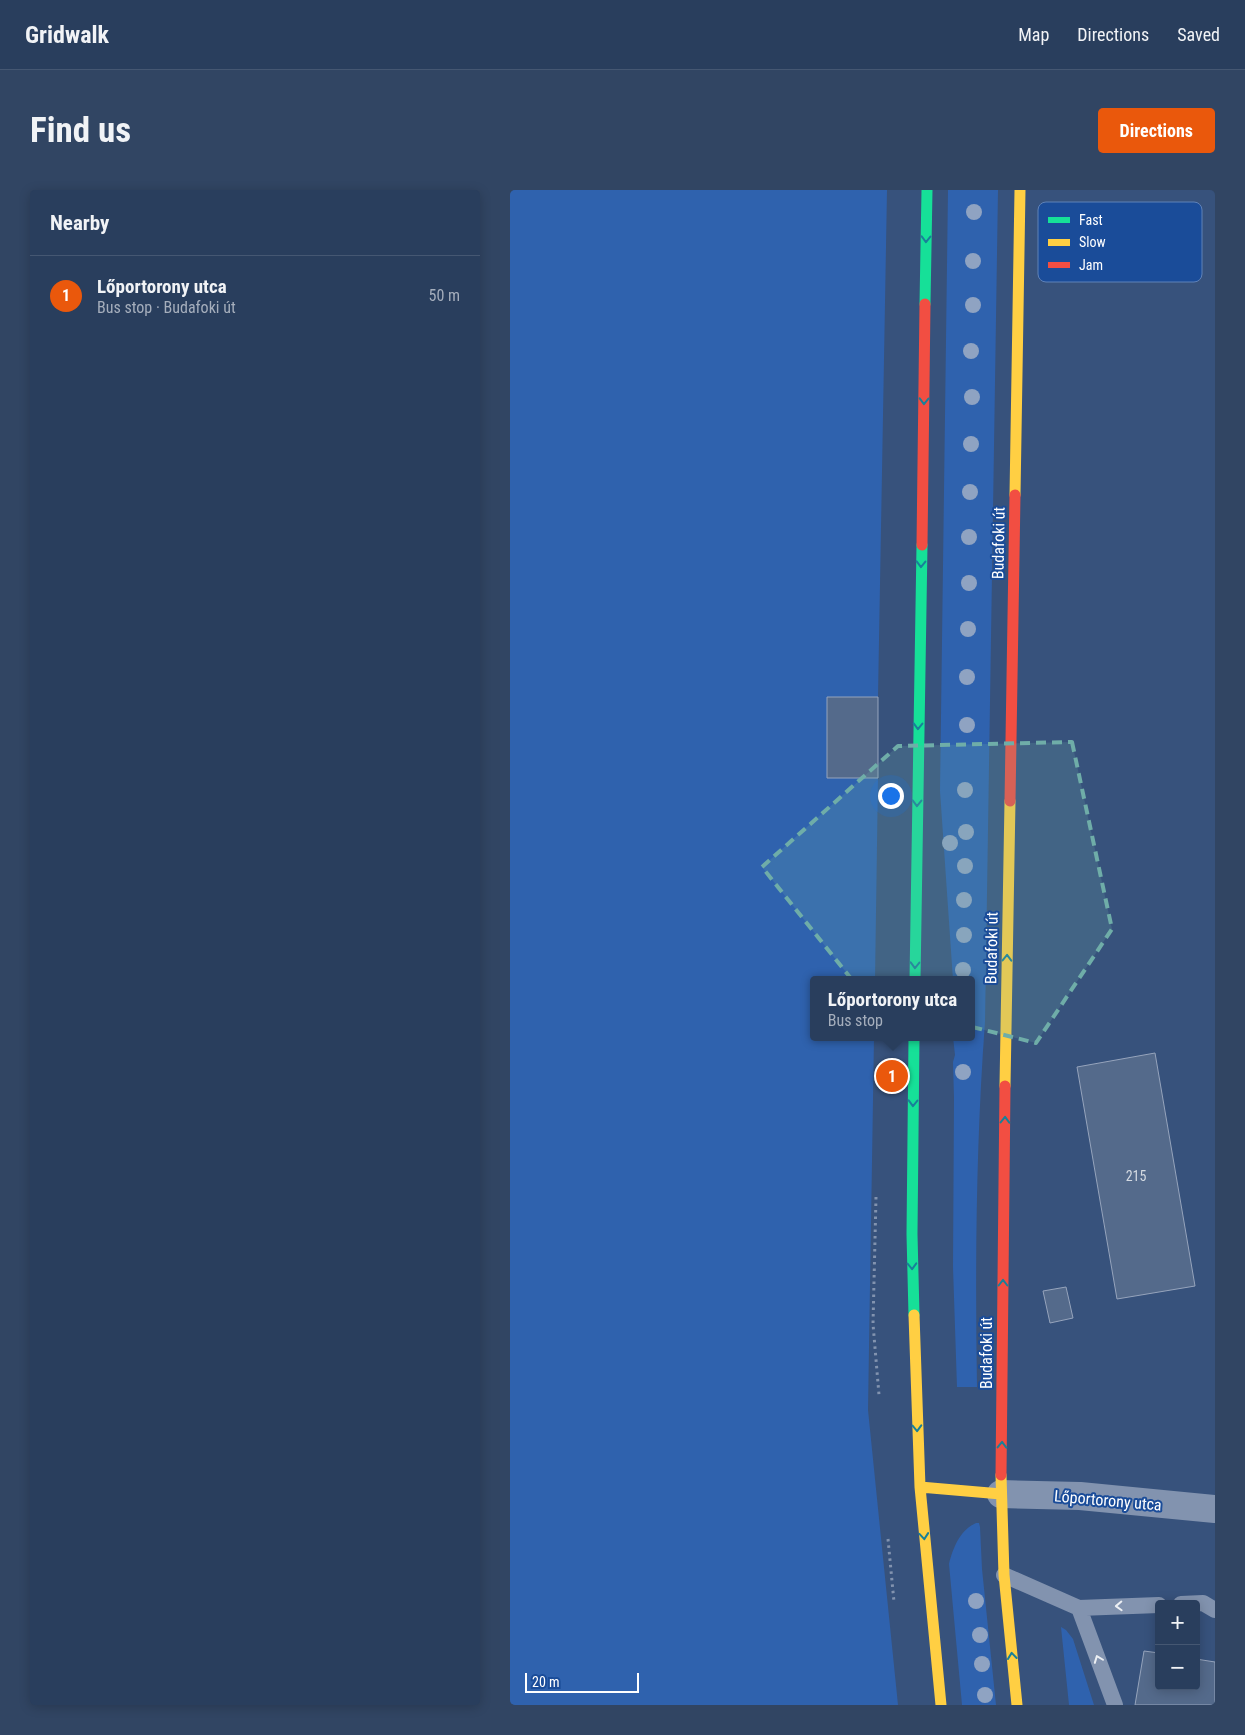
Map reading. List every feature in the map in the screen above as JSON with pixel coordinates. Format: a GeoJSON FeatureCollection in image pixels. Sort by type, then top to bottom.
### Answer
{"type":"FeatureCollection","features":[{"type":"Feature","properties":{"kind":"main road"},"geometry":{"type":"LineString","coordinates":[[915,976],[927,190]]}},
{"type":"Feature","properties":{"kind":"main road","name":"Budafoki út"},"geometry":{"type":"LineString","coordinates":[[1017,1705],[1004,1575],[1001,1494],[1003,1214],[1020,190]]}},
{"type":"Feature","properties":{"kind":"main road"},"geometry":{"type":"LineString","coordinates":[[914,1041],[912,1234],[920,1487],[940,1705]]}},
{"type":"Feature","properties":{"kind":"main road"},"geometry":{"type":"LineString","coordinates":[[920,1487],[1001,1494]]}},
{"type":"Feature","properties":{"kind":"street","name":"Lőportorony utca"},"geometry":{"type":"LineString","coordinates":[[1001,1494],[1071,1496],[1215,1509]]}},
{"type":"Feature","properties":{"kind":"lane"},"geometry":{"type":"LineString","coordinates":[[1004,1575],[1079,1608],[1155,1605]]}},
{"type":"Feature","properties":{"kind":"lane"},"geometry":{"type":"LineString","coordinates":[[1079,1608],[1115,1705]]}},
{"type":"Feature","properties":{"kind":"highlighted area"},"geometry":{"type":"Polygon","coordinates":[[[1072,742],[1112,929],[1036,1043],[869,1001],[762,867],[898,746],[1072,742]]]}},
{"type":"Feature","properties":{"kind":"shaded area"},"geometry":{"type":"Polygon","coordinates":[[[510,190],[887,190],[875,976],[810,976],[810,1041],[874,1041],[868,1410],[898,1705],[510,1705],[510,190]]]}},
{"type":"Feature","properties":{"kind":"shaded area"},"geometry":{"type":"Polygon","coordinates":[[[948,190],[998,190],[985,1022],[977,1204],[977,1387],[957,1387],[953,1267],[953,1062],[955,1055],[953,1041],[975,1041],[975,976],[953,976],[940,791],[948,190]]]}},
{"type":"Feature","properties":{"kind":"shaded area"},"geometry":{"type":"Polygon","coordinates":[[[976,1523],[979,1523],[980,1527],[982,1569],[996,1705],[962,1705],[949,1564],[961,1535],[976,1523]]]}},
{"type":"Feature","properties":{"kind":"shaded area"},"geometry":{"type":"Polygon","coordinates":[[[1061,1627],[1073,1639],[1094,1705],[1069,1705],[1061,1627]]]}},
{"type":"Feature","properties":{"kind":"building"},"geometry":{"type":"Polygon","coordinates":[[[827,697],[878,697],[878,778],[827,778],[827,697]]]}},
{"type":"Feature","properties":{"kind":"building"},"geometry":{"type":"Polygon","coordinates":[[[1155,1053],[1195,1286],[1117,1299],[1077,1067],[1155,1053]]]}},
{"type":"Feature","properties":{"kind":"building"},"geometry":{"type":"Polygon","coordinates":[[[1066,1287],[1073,1318],[1050,1323],[1043,1291],[1066,1287]]]}},
{"type":"Feature","properties":{"kind":"building"},"geometry":{"type":"Polygon","coordinates":[[[1144,1651],[1155,1652],[1155,1690],[1200,1690],[1200,1660],[1215,1662],[1215,1705],[1135,1705],[1144,1651]]]}},
{"type":"Feature","properties":{"kind":"traffic: fast"},"geometry":{"type":"LineString","coordinates":[[925,304],[927,190]]}},
{"type":"Feature","properties":{"kind":"traffic: fast"},"geometry":{"type":"LineString","coordinates":[[915,976],[922,545]]}},
{"type":"Feature","properties":{"kind":"traffic: fast"},"geometry":{"type":"LineString","coordinates":[[914,1041],[912,1234],[914,1315]]}},
{"type":"Feature","properties":{"kind":"traffic: slow"},"geometry":{"type":"LineString","coordinates":[[1015,495],[1020,190]]}},
{"type":"Feature","properties":{"kind":"traffic: slow"},"geometry":{"type":"LineString","coordinates":[[1005,1086],[1010,801]]}},
{"type":"Feature","properties":{"kind":"traffic: slow"},"geometry":{"type":"LineString","coordinates":[[914,1315],[920,1487],[941,1705]]}},
{"type":"Feature","properties":{"kind":"traffic: slow"},"geometry":{"type":"LineString","coordinates":[[1001,1475],[1004,1575],[1017,1705]]}},
{"type":"Feature","properties":{"kind":"traffic: slow"},"geometry":{"type":"LineString","coordinates":[[920,1487],[1001,1494]]}},
{"type":"Feature","properties":{"kind":"traffic: jam"},"geometry":{"type":"LineString","coordinates":[[922,545],[925,304]]}},
{"type":"Feature","properties":{"kind":"traffic: jam"},"geometry":{"type":"LineString","coordinates":[[1010,801],[1015,495]]}},
{"type":"Feature","properties":{"kind":"traffic: jam"},"geometry":{"type":"LineString","coordinates":[[1001,1475],[1005,1086]]}},
{"type":"Feature","properties":{"kind":"place","name":"Lőportorony utca"},"geometry":{"type":"Point","coordinates":[892,1076]}}]}
